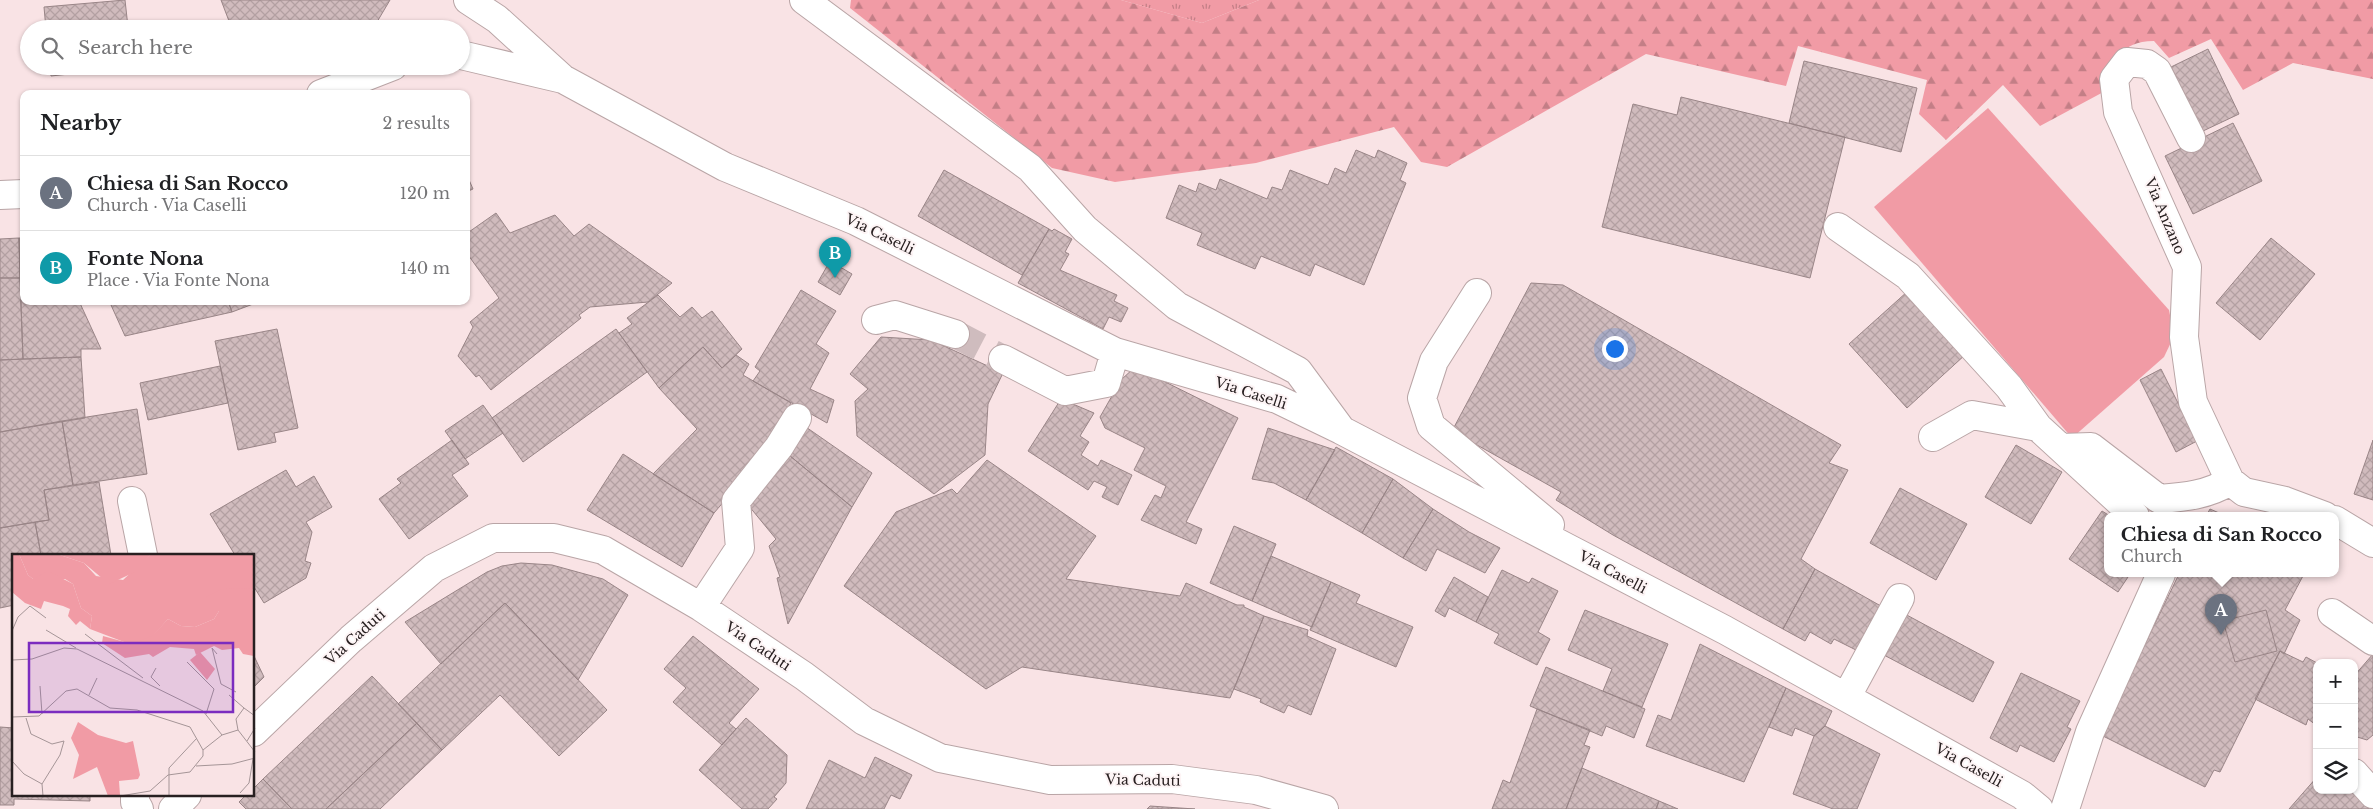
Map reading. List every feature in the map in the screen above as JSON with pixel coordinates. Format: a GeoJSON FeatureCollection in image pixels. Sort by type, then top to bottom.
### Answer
{"type":"FeatureCollection","features":[{"type":"Feature","properties":{"kind":"street"},"geometry":{"type":"LineString","coordinates":[[468,0],[497,19],[563,79]]}},
{"type":"Feature","properties":{"kind":"street"},"geometry":{"type":"LineString","coordinates":[[804,0],[1030,168],[1085,229],[1177,306],[1298,371],[1340,430]]}},
{"type":"Feature","properties":{"kind":"street","name":"Via Caselli"},"geometry":{"type":"LineString","coordinates":[[470,57],[563,79],[725,167],[856,221],[1115,352],[1277,400],[1340,430],[1595,562],[1847,696],[2022,795],[2039,809]]}},
{"type":"Feature","properties":{"kind":"street","name":"Via Anzano"},"geometry":{"type":"LineString","coordinates":[[2191,138],[2157,71],[2147,64],[2127,62],[2114,79],[2118,112],[2187,267],[2184,337],[2192,402],[2230,481]]}},
{"type":"Feature","properties":{"kind":"street"},"geometry":{"type":"LineString","coordinates":[[331,90],[370,75]]}},
{"type":"Feature","properties":{"kind":"street"},"geometry":{"type":"LineString","coordinates":[[0,195],[20,194]]}},
{"type":"Feature","properties":{"kind":"street"},"geometry":{"type":"LineString","coordinates":[[1838,227],[1908,276],[2010,387],[2038,427],[2131,512]]}},
{"type":"Feature","properties":{"kind":"street"},"geometry":{"type":"LineString","coordinates":[[1476,293],[1434,361],[1422,398],[1431,426],[1595,562]]}},
{"type":"Feature","properties":{"kind":"street"},"geometry":{"type":"LineString","coordinates":[[876,320],[895,315],[955,334]]}},
{"type":"Feature","properties":{"kind":"street"},"geometry":{"type":"LineString","coordinates":[[1002,359],[1066,391],[1106,383],[1115,352]]}},
{"type":"Feature","properties":{"kind":"street"},"geometry":{"type":"LineString","coordinates":[[1933,437],[1972,414],[2038,427]]}},
{"type":"Feature","properties":{"kind":"street"},"geometry":{"type":"LineString","coordinates":[[701,607],[740,548],[736,501],[779,447],[796,418]]}},
{"type":"Feature","properties":{"kind":"street"},"geometry":{"type":"LineString","coordinates":[[2061,448],[2091,447],[2159,499],[2192,496],[2217,489],[2230,481],[2244,492],[2285,501],[2314,512]]}},
{"type":"Feature","properties":{"kind":"street"},"geometry":{"type":"LineString","coordinates":[[132,501],[143,554]]}},
{"type":"Feature","properties":{"kind":"street"},"geometry":{"type":"LineString","coordinates":[[2339,522],[2373,543]]}},
{"type":"Feature","properties":{"kind":"street","name":"Via Caduti"},"geometry":{"type":"LineString","coordinates":[[255,731],[351,639],[434,568],[493,538],[554,538],[603,550],[701,607],[804,676],[864,721],[940,758],[1050,780],[1172,779],[1256,790],[1324,809]]}},
{"type":"Feature","properties":{"kind":"street"},"geometry":{"type":"LineString","coordinates":[[2065,809],[2090,732],[2161,577]]}},
{"type":"Feature","properties":{"kind":"street"},"geometry":{"type":"LineString","coordinates":[[1847,696],[1900,598]]}},
{"type":"Feature","properties":{"kind":"street"},"geometry":{"type":"LineString","coordinates":[[2332,614],[2373,640]]}},
{"type":"Feature","properties":{"kind":"street"},"geometry":{"type":"LineString","coordinates":[[2358,777],[2373,794]]}},
{"type":"Feature","properties":{"kind":"street"},"geometry":{"type":"LineString","coordinates":[[135,796],[135,802],[139,809]]}},
{"type":"Feature","properties":{"kind":"street"},"geometry":{"type":"LineString","coordinates":[[172,809],[186,796]]}},
{"type":"Feature","properties":{"kind":"green space"},"geometry":{"type":"Polygon","coordinates":[[[851,0],[1121,0],[1202,23],[1259,0],[2373,0],[2373,79],[2293,63],[2243,90],[2211,39],[2169,58],[2154,41],[2142,42],[2126,49],[2121,54],[2109,89],[2040,126],[2003,85],[1946,140],[1919,114],[1927,80],[1798,46],[1786,86],[1646,54],[1447,167],[1421,162],[1394,127],[1256,163],[1115,182],[1052,168],[850,8],[851,0]]]}},
{"type":"Feature","properties":{"kind":"green space"},"geometry":{"type":"Polygon","coordinates":[[[1121,0],[1259,0],[1202,23],[1121,0]]]}},
{"type":"Feature","properties":{"kind":"green space"},"geometry":{"type":"Polygon","coordinates":[[[1988,108],[2169,310],[2174,336],[2164,357],[2072,438],[1874,207],[1988,108]]]}},
{"type":"Feature","properties":{"kind":"building"},"geometry":{"type":"Polygon","coordinates":[[[125,0],[127,20],[45,20],[44,7],[125,0]]]}},
{"type":"Feature","properties":{"kind":"building"},"geometry":{"type":"Polygon","coordinates":[[[221,0],[390,0],[378,20],[229,20],[221,0]]]}},
{"type":"Feature","properties":{"kind":"building"},"geometry":{"type":"Polygon","coordinates":[[[2208,49],[2239,114],[2203,131],[2171,67],[2208,49]]]}},
{"type":"Feature","properties":{"kind":"building"},"geometry":{"type":"Polygon","coordinates":[[[1804,61],[1917,88],[1901,152],[1789,123],[1804,61]]]}},
{"type":"Feature","properties":{"kind":"building"},"geometry":{"type":"Polygon","coordinates":[[[1681,97],[1845,137],[1810,278],[1602,227],[1633,104],[1677,115],[1681,97]]]}},
{"type":"Feature","properties":{"kind":"building"},"geometry":{"type":"Polygon","coordinates":[[[2233,123],[2262,181],[2193,214],[2165,156],[2233,123]]]}},
{"type":"Feature","properties":{"kind":"building"},"geometry":{"type":"Polygon","coordinates":[[[1356,150],[1375,158],[1378,150],[1407,163],[1400,180],[1406,183],[1364,285],[1315,264],[1310,276],[1261,256],[1255,269],[1197,245],[1202,233],[1166,218],[1179,185],[1196,192],[1199,183],[1216,190],[1220,179],[1267,199],[1272,187],[1282,190],[1290,170],[1328,185],[1335,168],[1346,173],[1356,150]]]}},
{"type":"Feature","properties":{"kind":"building"},"geometry":{"type":"Polygon","coordinates":[[[944,170],[1049,229],[1022,275],[918,216],[944,170]]]}},
{"type":"Feature","properties":{"kind":"building"},"geometry":{"type":"Polygon","coordinates":[[[496,213],[510,233],[555,215],[574,236],[589,224],[672,283],[648,302],[590,307],[579,315],[581,318],[491,390],[479,375],[476,377],[458,356],[473,327],[470,322],[499,298],[470,258],[470,231],[496,213]]]}},
{"type":"Feature","properties":{"kind":"building"},"geometry":{"type":"Polygon","coordinates":[[[1049,229],[1052,231],[1054,229],[1072,239],[1065,252],[1069,254],[1060,270],[1117,295],[1114,301],[1128,308],[1121,322],[1109,317],[1103,329],[1018,283],[1049,229]]]}},
{"type":"Feature","properties":{"kind":"building"},"geometry":{"type":"Polygon","coordinates":[[[19,238],[20,238],[20,278],[19,238]]]}},
{"type":"Feature","properties":{"kind":"building"},"geometry":{"type":"Polygon","coordinates":[[[19,238],[20,278],[0,278],[0,239],[19,238]]]}},
{"type":"Feature","properties":{"kind":"building"},"geometry":{"type":"Polygon","coordinates":[[[2271,238],[2315,274],[2260,340],[2216,303],[2271,238]]]}},
{"type":"Feature","properties":{"kind":"building"},"geometry":{"type":"Polygon","coordinates":[[[830,261],[852,274],[840,295],[818,282],[830,261]]]}},
{"type":"Feature","properties":{"kind":"building"},"geometry":{"type":"Polygon","coordinates":[[[0,278],[20,278],[23,359],[0,360],[0,278]]]}},
{"type":"Feature","properties":{"kind":"building"},"geometry":{"type":"Polygon","coordinates":[[[1531,283],[1563,285],[1841,445],[1829,463],[1848,470],[1801,559],[1815,569],[1783,629],[1613,535],[1556,500],[1561,492],[1452,431],[1531,283]]]}},
{"type":"Feature","properties":{"kind":"building"},"geometry":{"type":"Polygon","coordinates":[[[801,290],[836,311],[816,344],[829,353],[810,389],[834,400],[827,423],[753,381],[760,371],[755,367],[801,290]]]}},
{"type":"Feature","properties":{"kind":"building"},"geometry":{"type":"Polygon","coordinates":[[[1908,291],[1966,354],[1907,408],[1849,344],[1908,291]]]}},
{"type":"Feature","properties":{"kind":"building"},"geometry":{"type":"Polygon","coordinates":[[[658,295],[680,317],[692,307],[702,318],[712,311],[742,349],[722,368],[703,347],[659,388],[619,333],[632,324],[627,318],[658,295]]]}},
{"type":"Feature","properties":{"kind":"building"},"geometry":{"type":"Polygon","coordinates":[[[21,305],[81,305],[101,349],[81,349],[81,357],[23,359],[21,305]]]}},
{"type":"Feature","properties":{"kind":"building"},"geometry":{"type":"Polygon","coordinates":[[[111,305],[229,305],[232,312],[125,336],[111,305]]]}},
{"type":"Feature","properties":{"kind":"building"},"geometry":{"type":"Polygon","coordinates":[[[229,305],[250,305],[232,312],[229,305]]]}},
{"type":"Feature","properties":{"kind":"building"},"geometry":{"type":"Polygon","coordinates":[[[277,329],[298,428],[274,433],[276,442],[238,450],[215,341],[277,329]]]}},
{"type":"Feature","properties":{"kind":"building"},"geometry":{"type":"Polygon","coordinates":[[[616,329],[647,372],[523,462],[492,418],[616,329]]]}},
{"type":"Feature","properties":{"kind":"building"},"geometry":{"type":"Polygon","coordinates":[[[881,337],[931,340],[1003,373],[988,404],[985,455],[934,494],[857,436],[855,401],[868,389],[850,374],[881,337]]]}},
{"type":"Feature","properties":{"kind":"building"},"geometry":{"type":"Polygon","coordinates":[[[703,347],[722,368],[736,355],[749,364],[743,375],[791,403],[762,457],[714,513],[653,474],[697,429],[659,388],[703,347]]]}},
{"type":"Feature","properties":{"kind":"building"},"geometry":{"type":"Polygon","coordinates":[[[81,357],[85,418],[0,432],[0,360],[81,357]]]}},
{"type":"Feature","properties":{"kind":"building"},"geometry":{"type":"Polygon","coordinates":[[[220,366],[228,403],[148,420],[140,383],[220,366]]]}},
{"type":"Feature","properties":{"kind":"building"},"geometry":{"type":"Polygon","coordinates":[[[1135,367],[1238,418],[1186,522],[1202,529],[1196,544],[1141,520],[1155,495],[1161,498],[1166,486],[1134,470],[1145,448],[1105,428],[1100,417],[1121,380],[1135,367]]]}},
{"type":"Feature","properties":{"kind":"building"},"geometry":{"type":"Polygon","coordinates":[[[2161,369],[2197,441],[2176,452],[2140,380],[2161,369]]]}},
{"type":"Feature","properties":{"kind":"building"},"geometry":{"type":"Polygon","coordinates":[[[1061,399],[1094,413],[1080,436],[1089,442],[1081,455],[1098,466],[1101,460],[1132,475],[1118,505],[1102,497],[1107,487],[1094,481],[1088,490],[1028,451],[1061,399]]]}},
{"type":"Feature","properties":{"kind":"building"},"geometry":{"type":"Polygon","coordinates":[[[483,405],[503,433],[465,459],[445,431],[483,405]]]}},
{"type":"Feature","properties":{"kind":"building"},"geometry":{"type":"Polygon","coordinates":[[[137,409],[147,474],[73,485],[62,421],[137,409]]]}},
{"type":"Feature","properties":{"kind":"building"},"geometry":{"type":"Polygon","coordinates":[[[62,421],[73,485],[44,490],[49,520],[0,528],[0,432],[62,421]]]}},
{"type":"Feature","properties":{"kind":"building"},"geometry":{"type":"Polygon","coordinates":[[[803,425],[872,473],[852,507],[784,451],[803,425]]]}},
{"type":"Feature","properties":{"kind":"building"},"geometry":{"type":"Polygon","coordinates":[[[1268,428],[1335,450],[1306,500],[1274,483],[1252,479],[1268,428]]]}},
{"type":"Feature","properties":{"kind":"building"},"geometry":{"type":"Polygon","coordinates":[[[452,440],[469,464],[452,475],[468,496],[409,539],[379,499],[401,483],[397,479],[452,440]]]}},
{"type":"Feature","properties":{"kind":"building"},"geometry":{"type":"Polygon","coordinates":[[[2373,440],[2373,500],[2354,494],[2373,440]]]}},
{"type":"Feature","properties":{"kind":"building"},"geometry":{"type":"Polygon","coordinates":[[[2016,445],[2062,472],[2031,524],[1985,497],[2016,445]]]}},
{"type":"Feature","properties":{"kind":"building"},"geometry":{"type":"Polygon","coordinates":[[[1336,447],[1393,479],[1362,533],[1306,500],[1336,447]]]}},
{"type":"Feature","properties":{"kind":"building"},"geometry":{"type":"Polygon","coordinates":[[[784,451],[852,507],[788,624],[777,578],[780,577],[769,546],[776,539],[744,500],[784,451]]]}},
{"type":"Feature","properties":{"kind":"building"},"geometry":{"type":"Polygon","coordinates":[[[623,454],[714,513],[682,567],[587,510],[623,454]]]}},
{"type":"Feature","properties":{"kind":"building"},"geometry":{"type":"Polygon","coordinates":[[[987,460],[1096,536],[1066,579],[1180,596],[1186,583],[1237,605],[1244,605],[1244,607],[1264,616],[1230,698],[1022,667],[986,689],[844,586],[896,512],[952,489],[957,494],[987,460]]]}},
{"type":"Feature","properties":{"kind":"building"},"geometry":{"type":"Polygon","coordinates":[[[286,470],[296,487],[314,476],[332,507],[306,522],[312,532],[305,561],[311,563],[306,578],[264,603],[255,589],[255,554],[234,554],[210,514],[286,470]]]}},
{"type":"Feature","properties":{"kind":"building"},"geometry":{"type":"Polygon","coordinates":[[[1393,479],[1433,509],[1403,558],[1362,533],[1393,479]]]}},
{"type":"Feature","properties":{"kind":"building"},"geometry":{"type":"Polygon","coordinates":[[[99,482],[111,554],[41,554],[35,522],[49,520],[44,490],[99,482]]]}},
{"type":"Feature","properties":{"kind":"building"},"geometry":{"type":"Polygon","coordinates":[[[1900,488],[1967,524],[1936,580],[1870,543],[1900,488]]]}},
{"type":"Feature","properties":{"kind":"building"},"geometry":{"type":"Polygon","coordinates":[[[1433,509],[1469,532],[1500,548],[1485,573],[1437,549],[1426,571],[1403,558],[1433,509]]]}},
{"type":"Feature","properties":{"kind":"building"},"geometry":{"type":"Polygon","coordinates":[[[2102,511],[2104,512],[2104,577],[2128,577],[2118,592],[2069,559],[2102,511]]]}},
{"type":"Feature","properties":{"kind":"building"},"geometry":{"type":"Polygon","coordinates":[[[35,522],[41,554],[12,554],[12,605],[0,608],[0,528],[35,522]]]}},
{"type":"Feature","properties":{"kind":"building"},"geometry":{"type":"Polygon","coordinates":[[[1234,526],[1276,544],[1252,601],[1210,583],[1234,526]]]}},
{"type":"Feature","properties":{"kind":"building"},"geometry":{"type":"Polygon","coordinates":[[[1271,556],[1331,582],[1312,627],[1252,601],[1271,556]]]}},
{"type":"Feature","properties":{"kind":"building"},"geometry":{"type":"Polygon","coordinates":[[[521,563],[552,565],[603,579],[628,595],[578,680],[505,603],[441,664],[405,622],[487,572],[502,566],[521,563]]]}},
{"type":"Feature","properties":{"kind":"building"},"geometry":{"type":"Polygon","coordinates":[[[1815,569],[1888,610],[1868,629],[1856,650],[1834,639],[1831,644],[1810,632],[1805,641],[1783,629],[1815,569]]]}},
{"type":"Feature","properties":{"kind":"building"},"geometry":{"type":"Polygon","coordinates":[[[1502,570],[1529,583],[1532,578],[1558,591],[1538,632],[1550,639],[1537,665],[1494,643],[1499,634],[1476,622],[1502,570]]]}},
{"type":"Feature","properties":{"kind":"building"},"geometry":{"type":"Polygon","coordinates":[[[1454,577],[1488,597],[1476,622],[1449,608],[1445,617],[1435,611],[1454,577]]]}},
{"type":"Feature","properties":{"kind":"building"},"geometry":{"type":"Polygon","coordinates":[[[2178,577],[2302,577],[2285,610],[2300,620],[2284,654],[2280,651],[2220,772],[2214,770],[2205,787],[2101,735],[2178,577]]]}},
{"type":"Feature","properties":{"kind":"building"},"geometry":{"type":"Polygon","coordinates":[[[1331,582],[1360,595],[1356,603],[1413,627],[1396,667],[1310,630],[1331,582]]]}},
{"type":"Feature","properties":{"kind":"building"},"geometry":{"type":"Polygon","coordinates":[[[505,603],[607,710],[559,756],[500,695],[442,750],[398,704],[505,603]]]}},
{"type":"Feature","properties":{"kind":"building"},"geometry":{"type":"Polygon","coordinates":[[[1585,610],[1668,644],[1642,707],[1603,691],[1612,669],[1568,650],[1585,610]]]}},
{"type":"Feature","properties":{"kind":"building"},"geometry":{"type":"Polygon","coordinates":[[[2266,610],[2277,651],[2235,662],[2223,621],[2266,610]]]}},
{"type":"Feature","properties":{"kind":"building"},"geometry":{"type":"Polygon","coordinates":[[[1903,613],[1994,662],[1973,702],[1882,654],[1903,613]]]}},
{"type":"Feature","properties":{"kind":"building"},"geometry":{"type":"Polygon","coordinates":[[[1264,616],[1308,630],[1307,636],[1336,649],[1311,715],[1288,705],[1284,713],[1260,702],[1261,699],[1234,689],[1264,616]]]}},
{"type":"Feature","properties":{"kind":"building"},"geometry":{"type":"Polygon","coordinates":[[[693,636],[759,689],[729,723],[736,729],[722,745],[673,702],[686,688],[664,669],[693,636]]]}},
{"type":"Feature","properties":{"kind":"building"},"geometry":{"type":"Polygon","coordinates":[[[1700,644],[1786,688],[1744,782],[1646,746],[1658,715],[1671,720],[1700,644]]]}},
{"type":"Feature","properties":{"kind":"building"},"geometry":{"type":"Polygon","coordinates":[[[2280,651],[2303,662],[2306,657],[2313,661],[2313,723],[2308,719],[2306,725],[2255,699],[2280,651]]]}},
{"type":"Feature","properties":{"kind":"building"},"geometry":{"type":"Polygon","coordinates":[[[2373,654],[2373,735],[2367,740],[2358,737],[2358,671],[2373,654]]]}},
{"type":"Feature","properties":{"kind":"building"},"geometry":{"type":"Polygon","coordinates":[[[255,658],[264,677],[255,686],[255,658]]]}},
{"type":"Feature","properties":{"kind":"building"},"geometry":{"type":"Polygon","coordinates":[[[1546,667],[1645,709],[1634,738],[1606,726],[1602,736],[1530,706],[1546,667]]]}},
{"type":"Feature","properties":{"kind":"building"},"geometry":{"type":"Polygon","coordinates":[[[2021,673],[2080,701],[2067,727],[2071,729],[2054,762],[2020,745],[2017,752],[1990,738],[2021,673]]]}},
{"type":"Feature","properties":{"kind":"building"},"geometry":{"type":"Polygon","coordinates":[[[372,676],[417,723],[326,809],[292,809],[263,779],[372,676]]]}},
{"type":"Feature","properties":{"kind":"building"},"geometry":{"type":"Polygon","coordinates":[[[1786,688],[1832,711],[1825,726],[1814,736],[1795,728],[1792,736],[1769,727],[1786,688]]]}},
{"type":"Feature","properties":{"kind":"building"},"geometry":{"type":"Polygon","coordinates":[[[1537,709],[1590,730],[1584,745],[1590,747],[1566,809],[1492,809],[1503,780],[1510,783],[1537,709]]]}},
{"type":"Feature","properties":{"kind":"building"},"geometry":{"type":"Polygon","coordinates":[[[746,718],[787,755],[786,783],[774,797],[777,799],[768,809],[742,809],[699,770],[746,718]]]}},
{"type":"Feature","properties":{"kind":"building"},"geometry":{"type":"Polygon","coordinates":[[[417,723],[442,750],[380,809],[326,809],[417,723]]]}},
{"type":"Feature","properties":{"kind":"building"},"geometry":{"type":"Polygon","coordinates":[[[1825,726],[1880,754],[1857,809],[1833,809],[1793,794],[1814,736],[1825,726]]]}},
{"type":"Feature","properties":{"kind":"building"},"geometry":{"type":"Polygon","coordinates":[[[0,727],[12,728],[12,796],[90,796],[90,801],[14,799],[14,805],[0,805],[0,727]]]}},
{"type":"Feature","properties":{"kind":"building"},"geometry":{"type":"Polygon","coordinates":[[[875,757],[912,775],[900,799],[891,795],[884,809],[806,809],[829,760],[865,778],[875,757]]]}},
{"type":"Feature","properties":{"kind":"building"},"geometry":{"type":"Polygon","coordinates":[[[1582,768],[1659,801],[1656,809],[1566,809],[1582,768]]]}},
{"type":"Feature","properties":{"kind":"building"},"geometry":{"type":"Polygon","coordinates":[[[263,779],[292,809],[246,809],[239,802],[245,796],[255,796],[255,787],[263,779]]]}},
{"type":"Feature","properties":{"kind":"building"},"geometry":{"type":"Polygon","coordinates":[[[2313,782],[2313,794],[2358,793],[2373,806],[2373,809],[2289,809],[2313,782]]]}},
{"type":"Feature","properties":{"kind":"building"},"geometry":{"type":"Polygon","coordinates":[[[1659,801],[1678,809],[1656,809],[1659,801]]]}},
{"type":"Feature","properties":{"kind":"building"},"geometry":{"type":"Polygon","coordinates":[[[1150,806],[1195,809],[1147,809],[1150,806]]]}},
{"type":"Feature","properties":{"kind":"tunnel"},"geometry":{"type":"LineString","coordinates":[[955,334],[1003,359]]}},
{"type":"Feature","properties":{"kind":"place","name":"Fonte Nona"},"geometry":{"type":"Point","coordinates":[835,278]}},
{"type":"Feature","properties":{"kind":"place","name":"Chiesa di San Rocco"},"geometry":{"type":"Point","coordinates":[2221,635]}}]}
